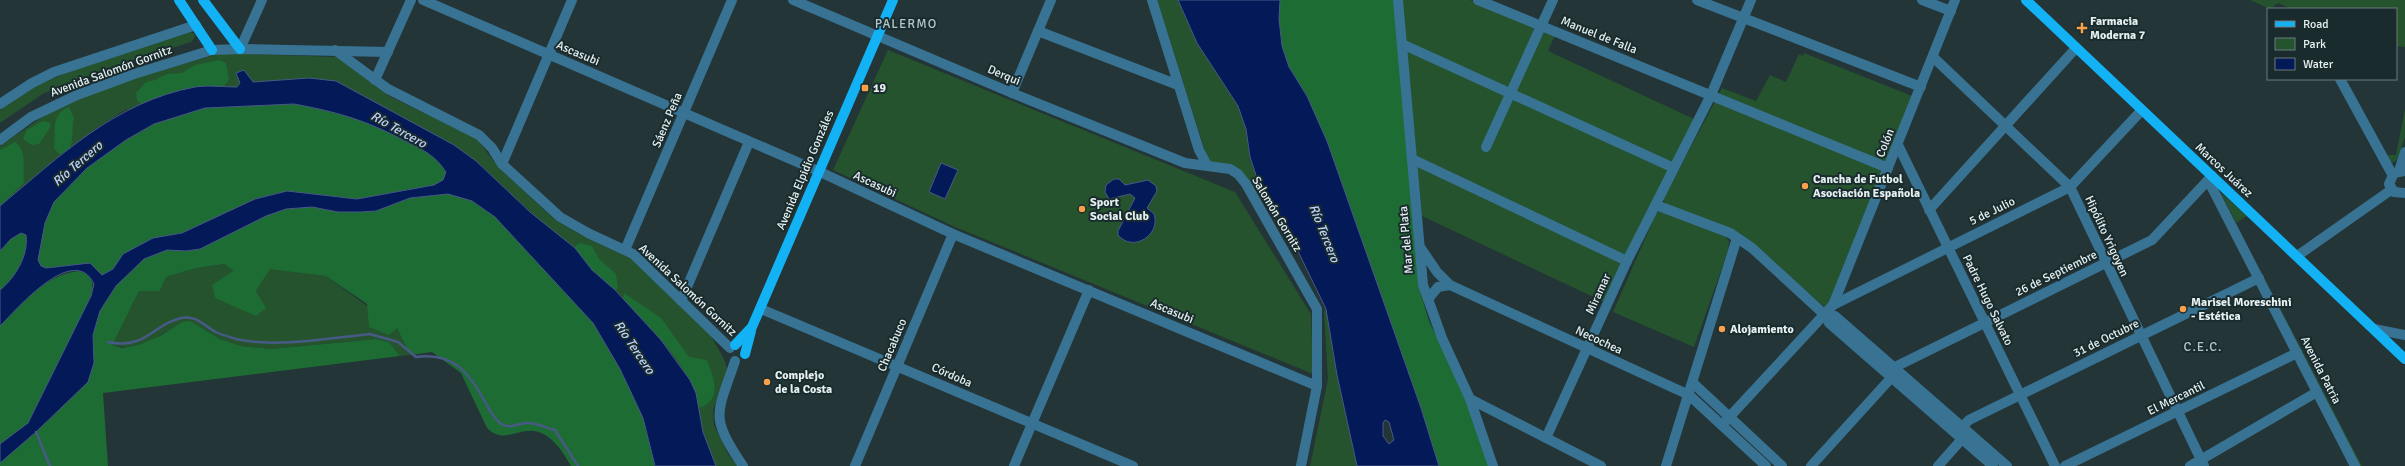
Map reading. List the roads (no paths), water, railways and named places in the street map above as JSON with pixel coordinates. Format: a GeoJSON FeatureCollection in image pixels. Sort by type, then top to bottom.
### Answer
{"type":"FeatureCollection","features":[{"type":"Feature","properties":{"kind":"main road"},"geometry":{"type":"LineString","coordinates":[[179,0],[212,50]]}},
{"type":"Feature","properties":{"kind":"main road"},"geometry":{"type":"LineString","coordinates":[[203,0],[240,49]]}},
{"type":"Feature","properties":{"kind":"main road","name":"Avenida Elpidio Gonzáles"},"geometry":{"type":"LineString","coordinates":[[733,347],[752,327],[761,309],[818,171],[893,0]]}},
{"type":"Feature","properties":{"kind":"main road","name":"Marcos Juárez"},"geometry":{"type":"LineString","coordinates":[[2026,0],[2210,178],[2297,256],[2405,359]]}},
{"type":"Feature","properties":{"kind":"main road"},"geometry":{"type":"LineString","coordinates":[[745,354],[752,327]]}},
{"type":"Feature","properties":{"kind":"street"},"geometry":{"type":"LineString","coordinates":[[240,49],[262,0]]}},
{"type":"Feature","properties":{"kind":"street"},"geometry":{"type":"LineString","coordinates":[[375,80],[411,0]]}},
{"type":"Feature","properties":{"kind":"street","name":"Ascasubi"},"geometry":{"type":"LineString","coordinates":[[423,0],[818,171],[953,234],[1317,386]]}},
{"type":"Feature","properties":{"kind":"street"},"geometry":{"type":"LineString","coordinates":[[502,164],[572,0]]}},
{"type":"Feature","properties":{"kind":"street","name":"Sáenz Peña"},"geometry":{"type":"LineString","coordinates":[[625,250],[732,0]]}},
{"type":"Feature","properties":{"kind":"street","name":"Derqui"},"geometry":{"type":"LineString","coordinates":[[793,0],[1012,93],[1186,163],[1207,165]]}},
{"type":"Feature","properties":{"kind":"street"},"geometry":{"type":"LineString","coordinates":[[1012,93],[1051,0]]}},
{"type":"Feature","properties":{"kind":"street"},"geometry":{"type":"LineString","coordinates":[[1152,0],[1199,150],[1207,165]]}},
{"type":"Feature","properties":{"kind":"street","name":"Mar del Plata"},"geometry":{"type":"LineString","coordinates":[[1398,0],[1423,285],[1442,338],[1470,399],[1493,466]]}},
{"type":"Feature","properties":{"kind":"street","name":"Manuel de Falla"},"geometry":{"type":"LineString","coordinates":[[1478,0],[1888,168]]}},
{"type":"Feature","properties":{"kind":"street"},"geometry":{"type":"LineString","coordinates":[[1486,147],[1553,0]]}},
{"type":"Feature","properties":{"kind":"street"},"geometry":{"type":"LineString","coordinates":[[1697,0],[1921,87]]}},
{"type":"Feature","properties":{"kind":"street","name":"Miramar"},"geometry":{"type":"LineString","coordinates":[[1546,438],[1627,261],[1710,95],[1751,0]]}},
{"type":"Feature","properties":{"kind":"street"},"geometry":{"type":"LineString","coordinates":[[1922,0],[1951,11]]}},
{"type":"Feature","properties":{"kind":"street","name":"Colón"},"geometry":{"type":"LineString","coordinates":[[1722,425],[1833,305],[1955,0]]}},
{"type":"Feature","properties":{"kind":"street"},"geometry":{"type":"LineString","coordinates":[[0,104],[32,82],[54,72],[196,25]]}},
{"type":"Feature","properties":{"kind":"street"},"geometry":{"type":"LineString","coordinates":[[1038,32],[1178,85]]}},
{"type":"Feature","properties":{"kind":"street"},"geometry":{"type":"LineString","coordinates":[[1402,44],[1674,168]]}},
{"type":"Feature","properties":{"kind":"street"},"geometry":{"type":"LineString","coordinates":[[1929,210],[2076,48]]}},
{"type":"Feature","properties":{"kind":"street","name":"Avenida Salomón Gornitz"},"geometry":{"type":"LineString","coordinates":[[0,140],[31,118],[77,96],[134,74],[212,50],[335,50],[388,52]]}},
{"type":"Feature","properties":{"kind":"street","name":"Avenida Salomón Gornitz"},"geometry":{"type":"LineString","coordinates":[[335,50],[375,80],[404,98],[479,134],[492,148],[502,164],[560,217],[639,258],[682,301],[733,347]]}},
{"type":"Feature","properties":{"kind":"street","name":"Hipólito Yrigoyen"},"geometry":{"type":"LineString","coordinates":[[1933,57],[2070,187],[2105,263],[2202,463]]}},
{"type":"Feature","properties":{"kind":"street"},"geometry":{"type":"LineString","coordinates":[[2341,80],[2398,172]]}},
{"type":"Feature","properties":{"kind":"street","name":"5 de Julio"},"geometry":{"type":"LineString","coordinates":[[1833,305],[2070,187],[2141,111]]}},
{"type":"Feature","properties":{"kind":"street"},"geometry":{"type":"LineString","coordinates":[[682,301],[750,142]]}},
{"type":"Feature","properties":{"kind":"street","name":"Padre Hugo Salvato"},"geometry":{"type":"LineString","coordinates":[[1898,145],[2055,466]]}},
{"type":"Feature","properties":{"kind":"street"},"geometry":{"type":"LineString","coordinates":[[2404,196],[2392,190],[2389,180],[2398,172],[2405,152]]}},
{"type":"Feature","properties":{"kind":"street"},"geometry":{"type":"LineString","coordinates":[[1412,160],[1627,261]]}},
{"type":"Feature","properties":{"kind":"street","name":"Salomón Gornitz"},"geometry":{"type":"LineString","coordinates":[[1207,165],[1230,169],[1238,174],[1246,184],[1314,301],[1318,319],[1317,386],[1301,466]]}},
{"type":"Feature","properties":{"kind":"street","name":"26 de Septiembre"},"geometry":{"type":"LineString","coordinates":[[1892,373],[1985,322],[2152,240],[2210,178]]}},
{"type":"Feature","properties":{"kind":"street","name":"Avenida Patria"},"geometry":{"type":"LineString","coordinates":[[2210,178],[2354,465]]}},
{"type":"Feature","properties":{"kind":"street"},"geometry":{"type":"LineString","coordinates":[[2297,256],[2392,190]]}},
{"type":"Feature","properties":{"kind":"street"},"geometry":{"type":"LineString","coordinates":[[1656,205],[1720,228],[1752,248],[1825,315],[1835,316],[1892,373],[1993,466]]}},
{"type":"Feature","properties":{"kind":"street","name":"Chacabuco"},"geometry":{"type":"LineString","coordinates":[[855,466],[953,234]]}},
{"type":"Feature","properties":{"kind":"street"},"geometry":{"type":"LineString","coordinates":[[1666,466],[1690,395],[1737,238]]}},
{"type":"Feature","properties":{"kind":"street","name":"Necochea"},"geometry":{"type":"LineString","coordinates":[[1419,246],[1437,272],[1450,285],[1690,395],[1766,466]]}},
{"type":"Feature","properties":{"kind":"street","name":"31 de Octubre"},"geometry":{"type":"LineString","coordinates":[[1963,425],[2259,278]]}},
{"type":"Feature","properties":{"kind":"street"},"geometry":{"type":"LineString","coordinates":[[1428,299],[1438,287],[1450,285]]}},
{"type":"Feature","properties":{"kind":"street"},"geometry":{"type":"LineString","coordinates":[[1014,466],[1090,290]]}},
{"type":"Feature","properties":{"kind":"street","name":"Córdoba"},"geometry":{"type":"LineString","coordinates":[[761,309],[898,365],[1032,424],[1133,466]]}},
{"type":"Feature","properties":{"kind":"street"},"geometry":{"type":"LineString","coordinates":[[2374,329],[2405,335]]}},
{"type":"Feature","properties":{"kind":"street"},"geometry":{"type":"LineString","coordinates":[[733,347],[742,347],[745,354],[740,360],[735,361],[730,357],[733,347]]}},
{"type":"Feature","properties":{"kind":"street","name":"El Mercantil"},"geometry":{"type":"LineString","coordinates":[[2065,466],[2297,353]]}},
{"type":"Feature","properties":{"kind":"street"},"geometry":{"type":"LineString","coordinates":[[735,361],[720,404],[718,416],[724,436],[744,466]]}},
{"type":"Feature","properties":{"kind":"street"},"geometry":{"type":"LineString","coordinates":[[1892,373],[1963,425],[2007,466]]}},
{"type":"Feature","properties":{"kind":"street"},"geometry":{"type":"LineString","coordinates":[[1811,466],[1892,373]]}},
{"type":"Feature","properties":{"kind":"street"},"geometry":{"type":"LineString","coordinates":[[1693,383],[1782,466]]}},
{"type":"Feature","properties":{"kind":"street"},"geometry":{"type":"LineString","coordinates":[[2190,466],[2202,463],[2317,392]]}},
{"type":"Feature","properties":{"kind":"street"},"geometry":{"type":"LineString","coordinates":[[1470,399],[1601,466]]}},
{"type":"Feature","properties":{"kind":"street"},"geometry":{"type":"LineString","coordinates":[[1938,466],[1962,439],[1963,425]]}},
{"type":"Feature","properties":{"kind":"water","name":"Río Tercero"},"geometry":{"type":"Polygon","coordinates":[[[1178,0],[1280,0],[1279,19],[1282,46],[1289,67],[1307,96],[1327,141],[1421,408],[1439,466],[1357,466],[1337,375],[1326,309],[1296,247],[1257,178],[1250,157],[1246,129],[1238,106],[1197,43],[1178,0]],[[1385,420],[1383,423],[1383,436],[1389,444],[1394,440],[1389,422],[1385,420]]]}},
{"type":"Feature","properties":{"kind":"water","name":"Río Tercero"},"geometry":{"type":"Polygon","coordinates":[[[244,70],[253,82],[309,78],[336,81],[454,145],[476,161],[530,212],[575,248],[592,270],[615,290],[661,340],[690,380],[696,393],[703,432],[716,466],[655,466],[643,418],[620,369],[593,323],[495,217],[472,201],[448,194],[410,198],[376,211],[338,212],[312,207],[286,209],[266,216],[200,249],[186,251],[167,250],[144,259],[116,286],[100,311],[93,335],[94,363],[88,382],[36,432],[0,463],[0,444],[28,423],[91,296],[94,284],[85,273],[73,270],[60,274],[32,294],[0,326],[0,290],[16,273],[20,266],[25,250],[26,235],[21,233],[11,239],[0,251],[0,206],[67,150],[114,118],[139,105],[166,94],[195,87],[237,87],[240,83],[236,73],[244,70]],[[294,104],[205,108],[154,124],[126,140],[87,168],[54,202],[45,223],[38,260],[41,266],[46,268],[90,263],[102,275],[113,269],[123,254],[153,238],[182,233],[255,199],[287,191],[357,199],[434,185],[443,180],[446,172],[442,166],[433,157],[417,147],[364,122],[294,104]]]}},
{"type":"Feature","properties":{"kind":"water"},"geometry":{"type":"Polygon","coordinates":[[[941,163],[958,170],[945,199],[929,192],[941,163]]]}},
{"type":"Feature","properties":{"kind":"water"},"geometry":{"type":"Polygon","coordinates":[[[1114,179],[1119,179],[1125,185],[1148,180],[1156,186],[1157,191],[1147,208],[1154,214],[1155,222],[1153,229],[1150,235],[1138,242],[1124,240],[1118,235],[1118,231],[1135,198],[1130,194],[1109,199],[1105,192],[1106,185],[1114,179]]]}},
{"type":"Feature","properties":{"kind":"waterway"},"geometry":{"type":"LineString","coordinates":[[108,342],[121,344],[140,340],[171,321],[187,317],[192,318],[221,334],[251,342],[267,343],[321,340],[370,334],[398,342],[416,357],[429,356],[440,358],[450,361],[458,366],[473,382],[498,422],[505,426],[531,423],[555,430],[578,466]]}},
{"type":"Feature","properties":{"kind":"waterway"},"geometry":{"type":"LineString","coordinates":[[36,432],[50,466]]}},
{"type":"Feature","properties":{"kind":"place","name":"Farmacia Moderna 7"},"geometry":{"type":"Point","coordinates":[2082,28]}},
{"type":"Feature","properties":{"kind":"place","name":"19"},"geometry":{"type":"Point","coordinates":[865,88]}},
{"type":"Feature","properties":{"kind":"place","name":"Cancha de Futbol Asociación Española"},"geometry":{"type":"Point","coordinates":[1805,186]}},
{"type":"Feature","properties":{"kind":"place","name":"Sport Social Club"},"geometry":{"type":"Point","coordinates":[1082,209]}},
{"type":"Feature","properties":{"kind":"place","name":"Marisel Moreschini - Estética"},"geometry":{"type":"Point","coordinates":[2183,309]}},
{"type":"Feature","properties":{"kind":"place","name":"Alojamiento"},"geometry":{"type":"Point","coordinates":[1722,329]}},
{"type":"Feature","properties":{"kind":"place","name":"Complejo de la Costa"},"geometry":{"type":"Point","coordinates":[767,382]}},
{"type":"Feature","properties":{"kind":"district","name":"PALERMO"},"geometry":{"type":"Point","coordinates":[906,23]}},
{"type":"Feature","properties":{"kind":"district","name":"C.E.C."},"geometry":{"type":"Point","coordinates":[2203,346]}}]}
